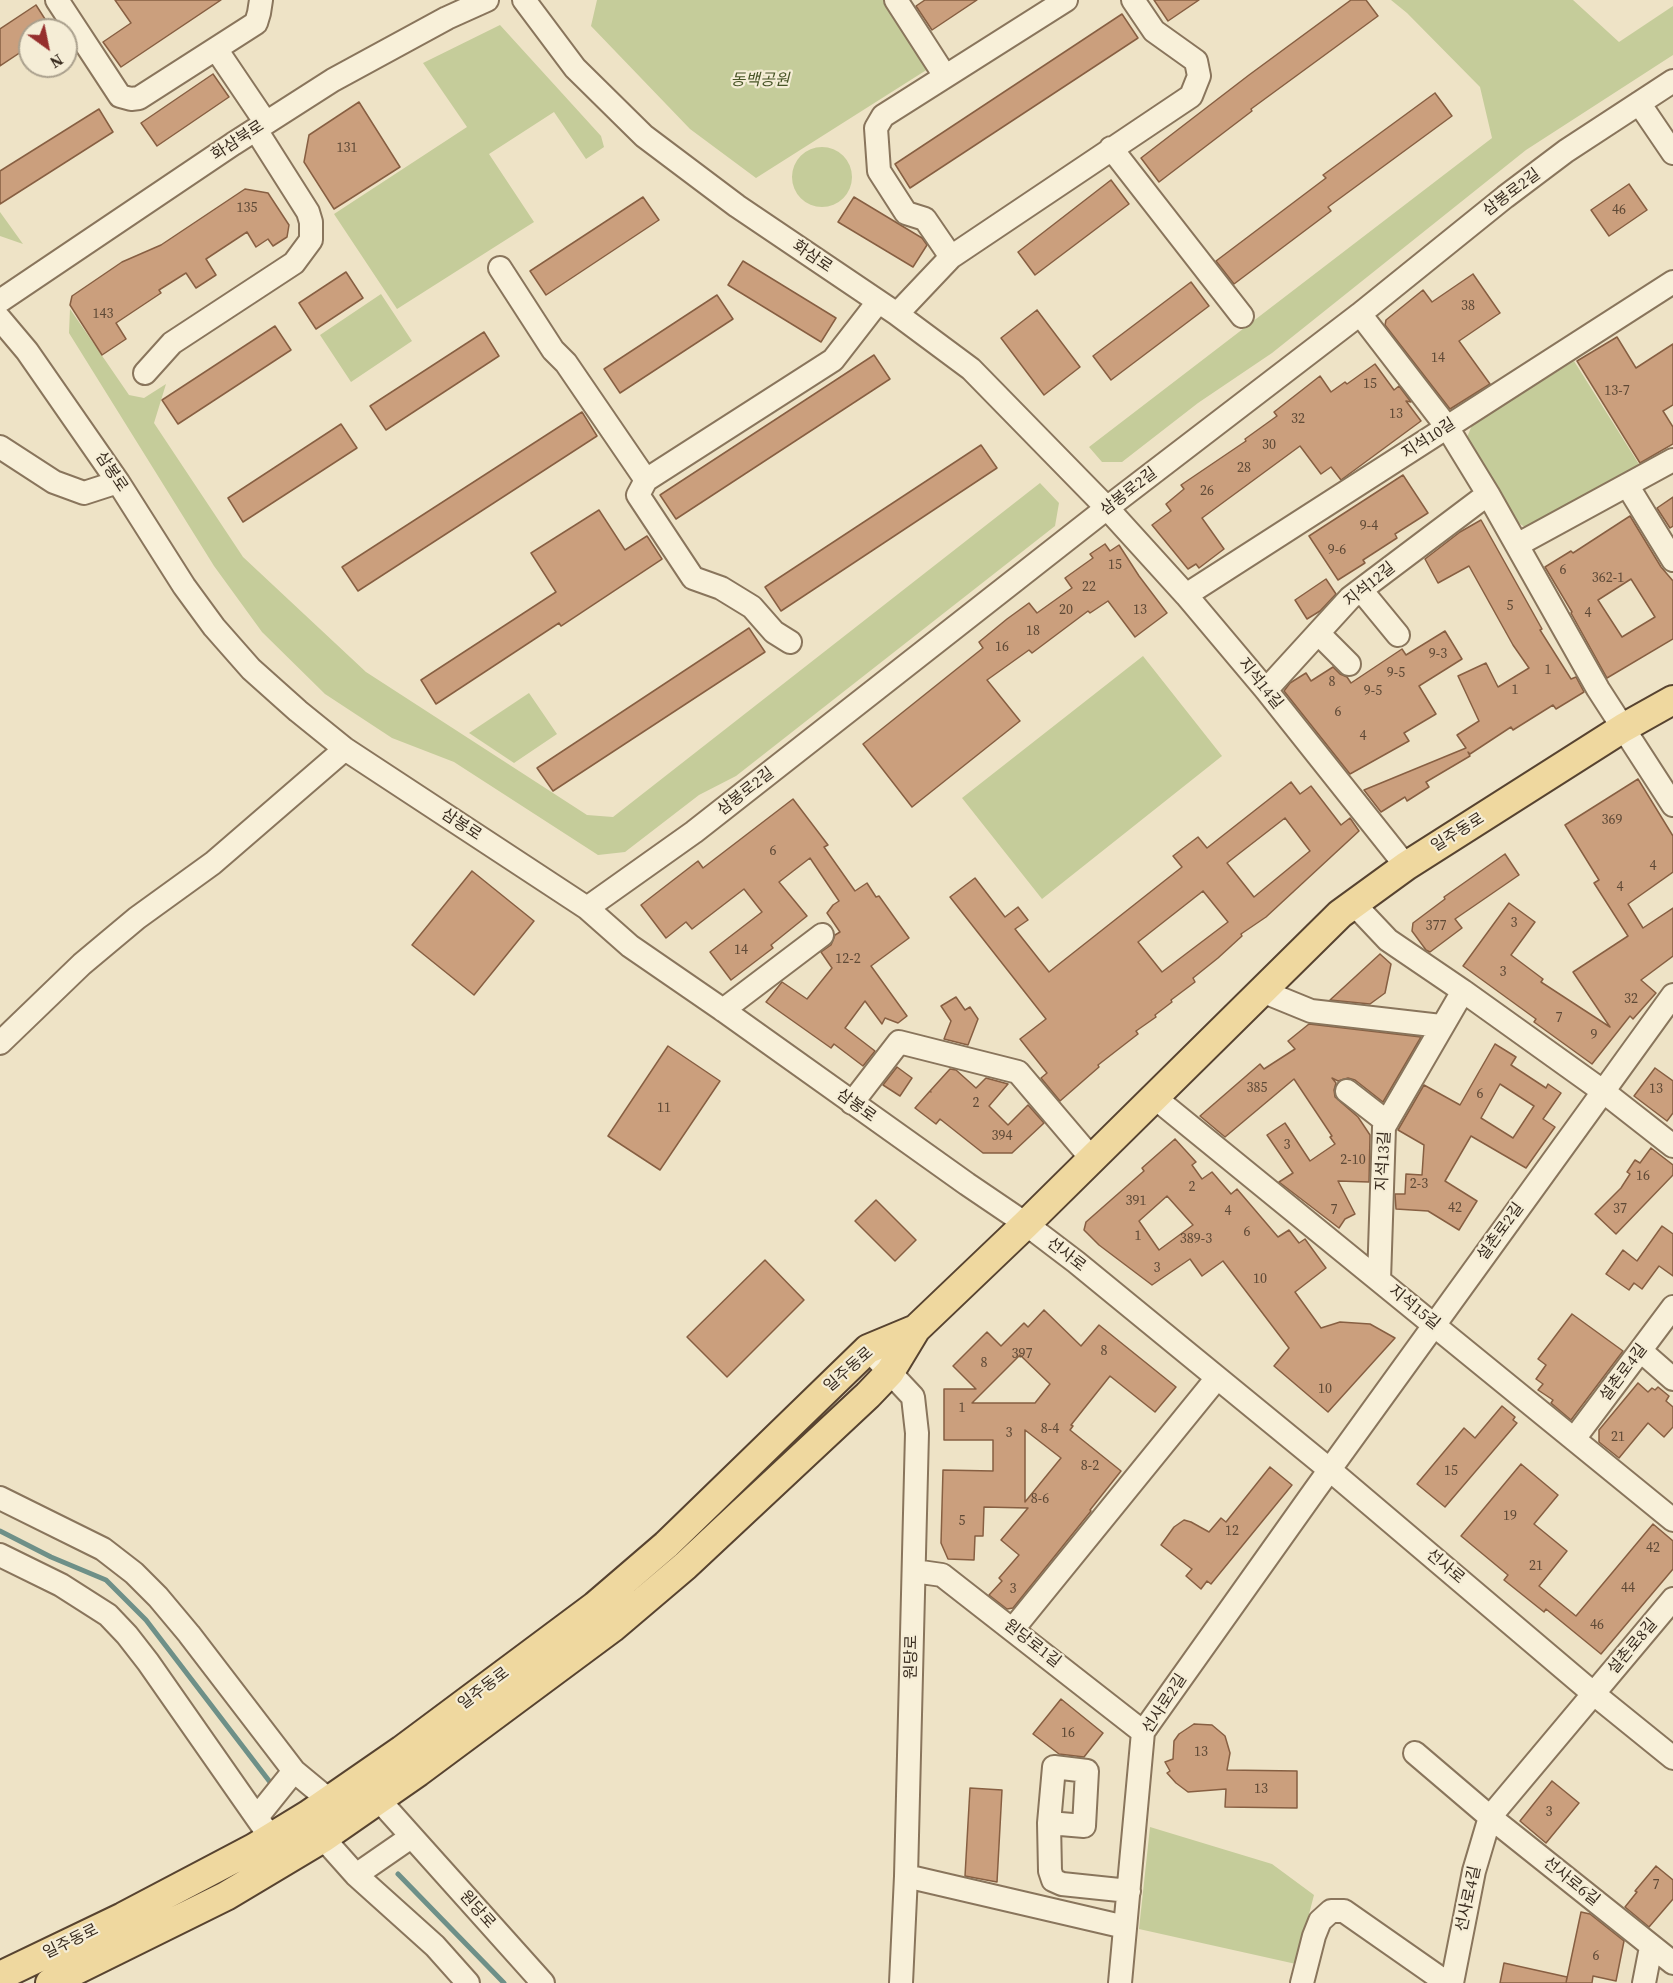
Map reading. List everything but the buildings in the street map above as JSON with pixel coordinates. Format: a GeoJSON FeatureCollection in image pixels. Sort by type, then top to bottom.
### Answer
{"type":"FeatureCollection","features":[{"type":"Feature","properties":{"kind":"main road","name":"일주동로"},"geometry":{"type":"LineString","coordinates":[[50,1983],[226,1896],[323,1838],[379,1800],[612,1628],[685,1566],[890,1372],[916,1329],[1026,1224],[1340,914],[1406,866],[1623,728],[1673,700]]}},
{"type":"Feature","properties":{"kind":"main road","name":"일주동로"},"geometry":{"type":"LineString","coordinates":[[0,1976],[213,1871],[264,1828],[329,1800],[402,1750],[604,1599],[666,1545],[868,1349],[916,1329]]}},
{"type":"Feature","properties":{"kind":"street"},"geometry":{"type":"LineString","coordinates":[[57,0],[120,96],[131,99],[139,99],[256,23],[260,14],[261,0]]}},
{"type":"Feature","properties":{"kind":"street","name":"화삼북로"},"geometry":{"type":"LineString","coordinates":[[0,301],[333,80],[447,18],[487,0]]}},
{"type":"Feature","properties":{"kind":"street","name":"화삼로"},"geometry":{"type":"LineString","coordinates":[[524,0],[575,68],[644,136],[737,206],[888,308],[971,369],[1107,508]]}},
{"type":"Feature","properties":{"kind":"street"},"geometry":{"type":"LineString","coordinates":[[896,0],[945,76]]}},
{"type":"Feature","properties":{"kind":"street"},"geometry":{"type":"LineString","coordinates":[[951,257],[925,219],[906,213],[879,171],[876,128],[883,116],[1066,0]]}},
{"type":"Feature","properties":{"kind":"street"},"geometry":{"type":"LineString","coordinates":[[790,642],[774,632],[752,607],[721,588],[693,578],[638,495],[646,480],[833,360],[888,308],[951,257],[1191,96],[1199,76],[1196,61],[1154,31],[1133,0]]}},
{"type":"Feature","properties":{"kind":"street"},"geometry":{"type":"LineString","coordinates":[[145,372],[172,343],[294,263],[311,240],[311,222],[308,212],[216,49]]}},
{"type":"Feature","properties":{"kind":"street","name":"삼봉로2길"},"geometry":{"type":"LineString","coordinates":[[587,908],[694,832],[1107,508],[1360,314],[1505,196],[1566,151],[1673,81]]}},
{"type":"Feature","properties":{"kind":"street"},"geometry":{"type":"LineString","coordinates":[[1639,103],[1673,153]]}},
{"type":"Feature","properties":{"kind":"street"},"geometry":{"type":"LineString","coordinates":[[1112,148],[1242,316]]}},
{"type":"Feature","properties":{"kind":"street"},"geometry":{"type":"LineString","coordinates":[[500,268],[553,350],[566,363],[646,480]]}},
{"type":"Feature","properties":{"kind":"street","name":"지석10길"},"geometry":{"type":"LineString","coordinates":[[1186,595],[1673,282]]}},
{"type":"Feature","properties":{"kind":"street"},"geometry":{"type":"LineString","coordinates":[[1360,314],[1447,427],[1488,494],[1598,689],[1673,804]]}},
{"type":"Feature","properties":{"kind":"street","name":"삼봉로"},"geometry":{"type":"LineString","coordinates":[[0,319],[27,351],[118,482],[184,586],[214,627],[259,676],[298,711],[345,749],[587,908],[630,946],[1026,1224]]}},
{"type":"Feature","properties":{"kind":"street"},"geometry":{"type":"LineString","coordinates":[[0,447],[54,482],[84,493],[118,482]]}},
{"type":"Feature","properties":{"kind":"street"},"geometry":{"type":"LineString","coordinates":[[1517,545],[1673,460]]}},
{"type":"Feature","properties":{"kind":"street"},"geometry":{"type":"LineString","coordinates":[[1627,485],[1673,560]]}},
{"type":"Feature","properties":{"kind":"street","name":"지석12길"},"geometry":{"type":"LineString","coordinates":[[1266,690],[1350,598],[1488,494]]}},
{"type":"Feature","properties":{"kind":"street","name":"지석14길"},"geometry":{"type":"LineString","coordinates":[[1107,508],[1186,595],[1266,690],[1406,866]]}},
{"type":"Feature","properties":{"kind":"street"},"geometry":{"type":"LineString","coordinates":[[1361,590],[1398,635]]}},
{"type":"Feature","properties":{"kind":"street"},"geometry":{"type":"LineString","coordinates":[[1318,633],[1349,664]]}},
{"type":"Feature","properties":{"kind":"street"},"geometry":{"type":"LineString","coordinates":[[0,1043],[82,964],[137,918],[213,863],[345,749]]}},
{"type":"Feature","properties":{"kind":"street"},"geometry":{"type":"LineString","coordinates":[[1353,903],[1388,940],[1604,1092],[1673,1146]]}},
{"type":"Feature","properties":{"kind":"street"},"geometry":{"type":"LineString","coordinates":[[723,1010],[822,935]]}},
{"type":"Feature","properties":{"kind":"street"},"geometry":{"type":"LineString","coordinates":[[1262,991],[1311,1011],[1441,1026]]}},
{"type":"Feature","properties":{"kind":"street","name":"지석13길"},"geometry":{"type":"LineString","coordinates":[[1379,1280],[1384,1127],[1463,991]]}},
{"type":"Feature","properties":{"kind":"street","name":"설촌로2길"},"geometry":{"type":"LineString","coordinates":[[1330,1470],[1673,995]]}},
{"type":"Feature","properties":{"kind":"street"},"geometry":{"type":"LineString","coordinates":[[852,1103],[899,1042],[1018,1072],[1092,1159]]}},
{"type":"Feature","properties":{"kind":"street"},"geometry":{"type":"LineString","coordinates":[[1347,1091],[1387,1122]]}},
{"type":"Feature","properties":{"kind":"street","name":"지석15길"},"geometry":{"type":"LineString","coordinates":[[1154,1097],[1673,1520]]}},
{"type":"Feature","properties":{"kind":"street","name":"선사로"},"geometry":{"type":"LineString","coordinates":[[1026,1224],[1330,1470],[1673,1758]]}},
{"type":"Feature","properties":{"kind":"street","name":"설촌로4길"},"geometry":{"type":"LineString","coordinates":[[1574,1439],[1673,1307]]}},
{"type":"Feature","properties":{"kind":"street","name":"원당로"},"geometry":{"type":"LineString","coordinates":[[868,1349],[913,1397],[916,1424],[906,1876],[901,1983]]}},
{"type":"Feature","properties":{"kind":"street"},"geometry":{"type":"LineString","coordinates":[[1641,1351],[1673,1379]]}},
{"type":"Feature","properties":{"kind":"street"},"geometry":{"type":"LineString","coordinates":[[1012,1629],[1217,1378]]}},
{"type":"Feature","properties":{"kind":"street","name":"선사로2길"},"geometry":{"type":"LineString","coordinates":[[1120,1983],[1143,1732],[1330,1470]]}},
{"type":"Feature","properties":{"kind":"street"},"geometry":{"type":"LineString","coordinates":[[0,1498],[103,1549],[134,1573],[189,1634],[294,1771],[329,1800]]}},
{"type":"Feature","properties":{"kind":"street"},"geometry":{"type":"LineString","coordinates":[[0,1556],[61,1585],[108,1615],[148,1662],[264,1828],[294,1771]]}},
{"type":"Feature","properties":{"kind":"street","name":"원당로1길"},"geometry":{"type":"LineString","coordinates":[[914,1571],[942,1575],[1143,1732]]}},
{"type":"Feature","properties":{"kind":"street","name":"설촌로8길"},"geometry":{"type":"LineString","coordinates":[[1594,1694],[1673,1599]]}},
{"type":"Feature","properties":{"kind":"street","name":"선사로4길"},"geometry":{"type":"LineString","coordinates":[[1452,1983],[1474,1871],[1490,1816],[1594,1694]]}},
{"type":"Feature","properties":{"kind":"street"},"geometry":{"type":"LineString","coordinates":[[1415,1753],[1490,1816]]}},
{"type":"Feature","properties":{"kind":"street","name":"원당로"},"geometry":{"type":"LineString","coordinates":[[379,1800],[543,1983]]}},
{"type":"Feature","properties":{"kind":"street","name":"선사로6길"},"geometry":{"type":"LineString","coordinates":[[1490,1816],[1673,1963]]}},
{"type":"Feature","properties":{"kind":"street"},"geometry":{"type":"LineString","coordinates":[[1049,1823],[1050,1871],[1053,1880],[1062,1884],[1129,1892]]}},
{"type":"Feature","properties":{"kind":"street"},"geometry":{"type":"LineString","coordinates":[[356,1875],[411,1837]]}},
{"type":"Feature","properties":{"kind":"street"},"geometry":{"type":"LineString","coordinates":[[323,1838],[356,1875],[435,1946],[468,1983]]}},
{"type":"Feature","properties":{"kind":"street"},"geometry":{"type":"LineString","coordinates":[[906,1876],[1125,1927]]}},
{"type":"Feature","properties":{"kind":"street"},"geometry":{"type":"LineString","coordinates":[[1302,1983],[1314,1936],[1320,1922],[1331,1911],[1344,1911],[1447,1983]]}},
{"type":"Feature","properties":{"kind":"street"},"geometry":{"type":"LineString","coordinates":[[1644,1983],[1652,1947]]}},
{"type":"Feature","properties":{"kind":"green space","name":"동백공원"},"geometry":{"type":"Polygon","coordinates":[[[597,0],[884,0],[928,69],[756,178],[690,129],[591,26],[597,0]]]}},
{"type":"Feature","properties":{"kind":"green space"},"geometry":{"type":"Polygon","coordinates":[[[1391,0],[1573,0],[1619,42],[1673,6],[1673,55],[1526,150],[1272,353],[1198,403],[1122,462],[1102,462],[1089,447],[1492,138],[1480,87],[1407,13],[1391,0]]]}},
{"type":"Feature","properties":{"kind":"green space"},"geometry":{"type":"Polygon","coordinates":[[[500,25],[601,136],[604,147],[586,159],[554,112],[489,154],[534,222],[397,309],[334,214],[467,127],[423,63],[500,25]]]}},
{"type":"Feature","properties":{"kind":"green space"},"geometry":{"type":"Polygon","coordinates":[[[816,147],[828,147],[839,152],[847,160],[852,177],[850,189],[839,202],[828,207],[816,207],[805,202],[797,194],[792,183],[792,171],[797,160],[805,152],[816,147]]]}},
{"type":"Feature","properties":{"kind":"green space"},"geometry":{"type":"Polygon","coordinates":[[[0,212],[23,244],[0,236],[0,212]]]}},
{"type":"Feature","properties":{"kind":"green space"},"geometry":{"type":"Polygon","coordinates":[[[381,294],[412,341],[351,382],[320,335],[381,294]]]}},
{"type":"Feature","properties":{"kind":"green space"},"geometry":{"type":"Polygon","coordinates":[[[70,309],[129,395],[144,398],[166,384],[154,423],[243,557],[366,672],[587,815],[613,817],[1040,483],[1059,503],[1055,526],[736,776],[699,795],[625,852],[598,855],[454,762],[392,738],[325,694],[262,632],[214,566],[69,333],[70,309]]]}},
{"type":"Feature","properties":{"kind":"green space"},"geometry":{"type":"Polygon","coordinates":[[[1574,361],[1642,469],[1530,530],[1515,521],[1466,440],[1472,425],[1574,361]]]}},
{"type":"Feature","properties":{"kind":"green space"},"geometry":{"type":"Polygon","coordinates":[[[1143,656],[1222,756],[1042,899],[962,798],[1143,656]]]}},
{"type":"Feature","properties":{"kind":"green space"},"geometry":{"type":"Polygon","coordinates":[[[529,693],[557,734],[514,763],[469,733],[529,693]]]}},
{"type":"Feature","properties":{"kind":"green space"},"geometry":{"type":"Polygon","coordinates":[[[1150,1827],[1272,1864],[1314,1895],[1296,1964],[1139,1929],[1150,1827]]]}},
{"type":"Feature","properties":{"kind":"waterway"},"geometry":{"type":"LineString","coordinates":[[0,1531],[51,1557],[106,1580],[146,1620],[273,1786]]}},
{"type":"Feature","properties":{"kind":"waterway"},"geometry":{"type":"LineString","coordinates":[[398,1874],[504,1983]]}}]}
